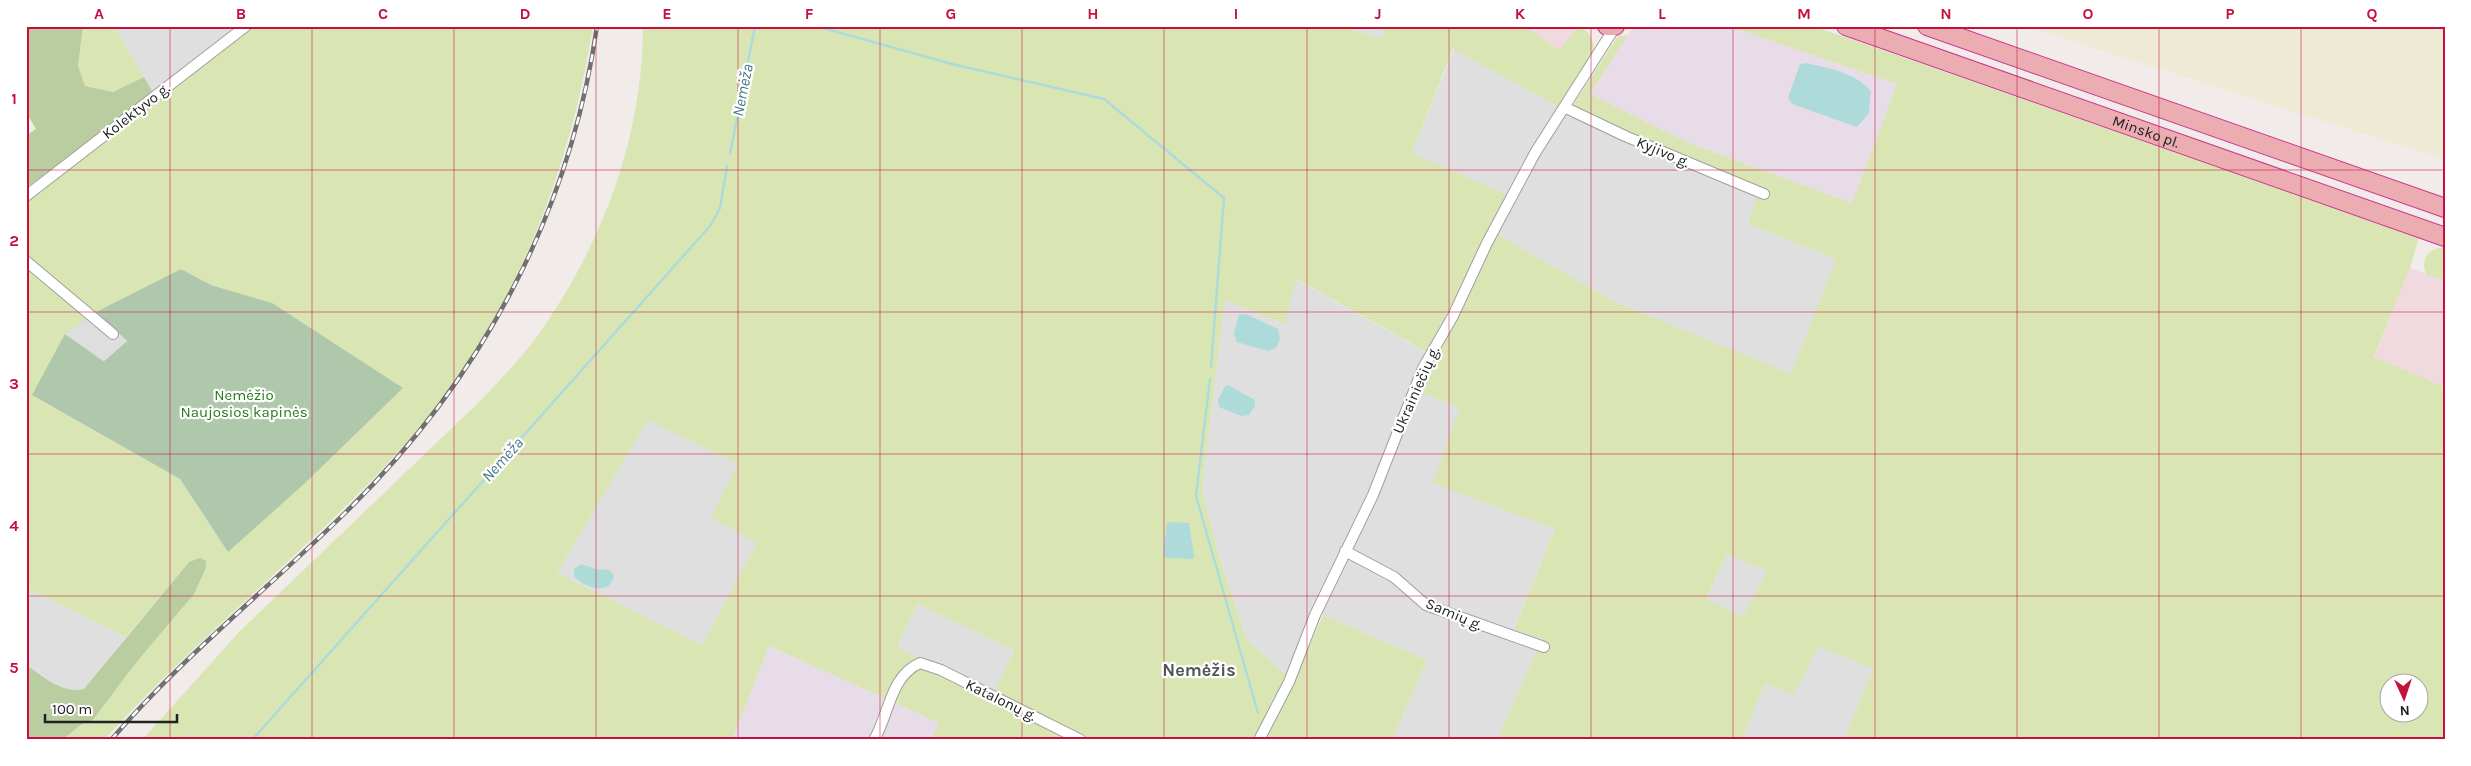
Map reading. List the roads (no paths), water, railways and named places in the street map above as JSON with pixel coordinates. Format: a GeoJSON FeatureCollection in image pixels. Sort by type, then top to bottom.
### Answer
{"type":"FeatureCollection","features":[{"type":"Feature","properties":{"kind":"highway"},"geometry":{"type":"LineString","coordinates":[[1607,26],[1615,26]]}},
{"type":"Feature","properties":{"kind":"highway","name":"Minsko pl."},"geometry":{"type":"LineString","coordinates":[[1846,26],[2445,237]]}},
{"type":"Feature","properties":{"kind":"highway","name":"Minsko pl."},"geometry":{"type":"LineString","coordinates":[[1927,26],[2445,208]]}},
{"type":"Feature","properties":{"kind":"street","name":"Kolektyvo g."},"geometry":{"type":"LineString","coordinates":[[26,196],[246,26]]}},
{"type":"Feature","properties":{"kind":"street","name":"Ukrainiečių g."},"geometry":{"type":"LineString","coordinates":[[1259,740],[1289,682],[1315,615],[1373,495],[1422,368],[1453,316],[1487,243],[1535,153],[1615,26]]}},
{"type":"Feature","properties":{"kind":"street","name":"Kyjivo g."},"geometry":{"type":"LineString","coordinates":[[1564,107],[1625,136],[1764,194]]}},
{"type":"Feature","properties":{"kind":"street"},"geometry":{"type":"LineString","coordinates":[[26,261],[113,334]]}},
{"type":"Feature","properties":{"kind":"street","name":"Samių g."},"geometry":{"type":"LineString","coordinates":[[1346,551],[1394,577],[1426,605],[1444,613],[1544,647]]}},
{"type":"Feature","properties":{"kind":"street","name":"Katalonų g."},"geometry":{"type":"LineString","coordinates":[[874,740],[898,683],[909,670],[920,663],[941,670],[1082,740]]}},
{"type":"Feature","properties":{"kind":"water"},"geometry":{"type":"Polygon","coordinates":[[[1806,63],[1833,69],[1851,76],[1871,92],[1869,113],[1857,127],[1792,104],[1788,98],[1800,64],[1806,63]]]}},
{"type":"Feature","properties":{"kind":"water"},"geometry":{"type":"Polygon","coordinates":[[[1239,314],[1248,315],[1278,329],[1280,339],[1276,348],[1268,351],[1237,342],[1234,334],[1239,314]]]}},
{"type":"Feature","properties":{"kind":"water"},"geometry":{"type":"Polygon","coordinates":[[[1228,385],[1255,400],[1255,406],[1249,415],[1241,416],[1219,407],[1218,400],[1225,386],[1228,385]]]}},
{"type":"Feature","properties":{"kind":"water"},"geometry":{"type":"Polygon","coordinates":[[[1167,523],[1189,523],[1193,559],[1166,558],[1163,555],[1167,523]]]}},
{"type":"Feature","properties":{"kind":"water"},"geometry":{"type":"Polygon","coordinates":[[[581,564],[596,569],[610,570],[614,576],[612,582],[602,588],[583,584],[574,576],[574,569],[581,564]]]}},
{"type":"Feature","properties":{"kind":"waterway","name":"Nemėža"},"geometry":{"type":"LineString","coordinates":[[730,154],[755,26]]}},
{"type":"Feature","properties":{"kind":"waterway"},"geometry":{"type":"LineString","coordinates":[[816,26],[952,64],[1104,99],[1224,198],[1211,367]]}},
{"type":"Feature","properties":{"kind":"waterway","name":"Nemėža"},"geometry":{"type":"LineString","coordinates":[[252,740],[711,225],[720,208],[727,166]]}},
{"type":"Feature","properties":{"kind":"waterway"},"geometry":{"type":"LineString","coordinates":[[1210,379],[1196,496],[1258,713]]}},
{"type":"Feature","properties":{"kind":"railway"},"geometry":{"type":"LineString","coordinates":[[111,740],[167,680],[317,540],[395,460],[439,406],[478,349],[512,289],[542,227],[566,162],[584,95],[597,26]]}},
{"type":"Feature","properties":{"kind":"district","name":"Nemėžis"},"geometry":{"type":"Point","coordinates":[1199,670]}},
{"type":"Feature","properties":{"kind":"park label","name":"Nemėžio Naujosios kapinės"},"geometry":{"type":"Point","coordinates":[244,404]}}]}
